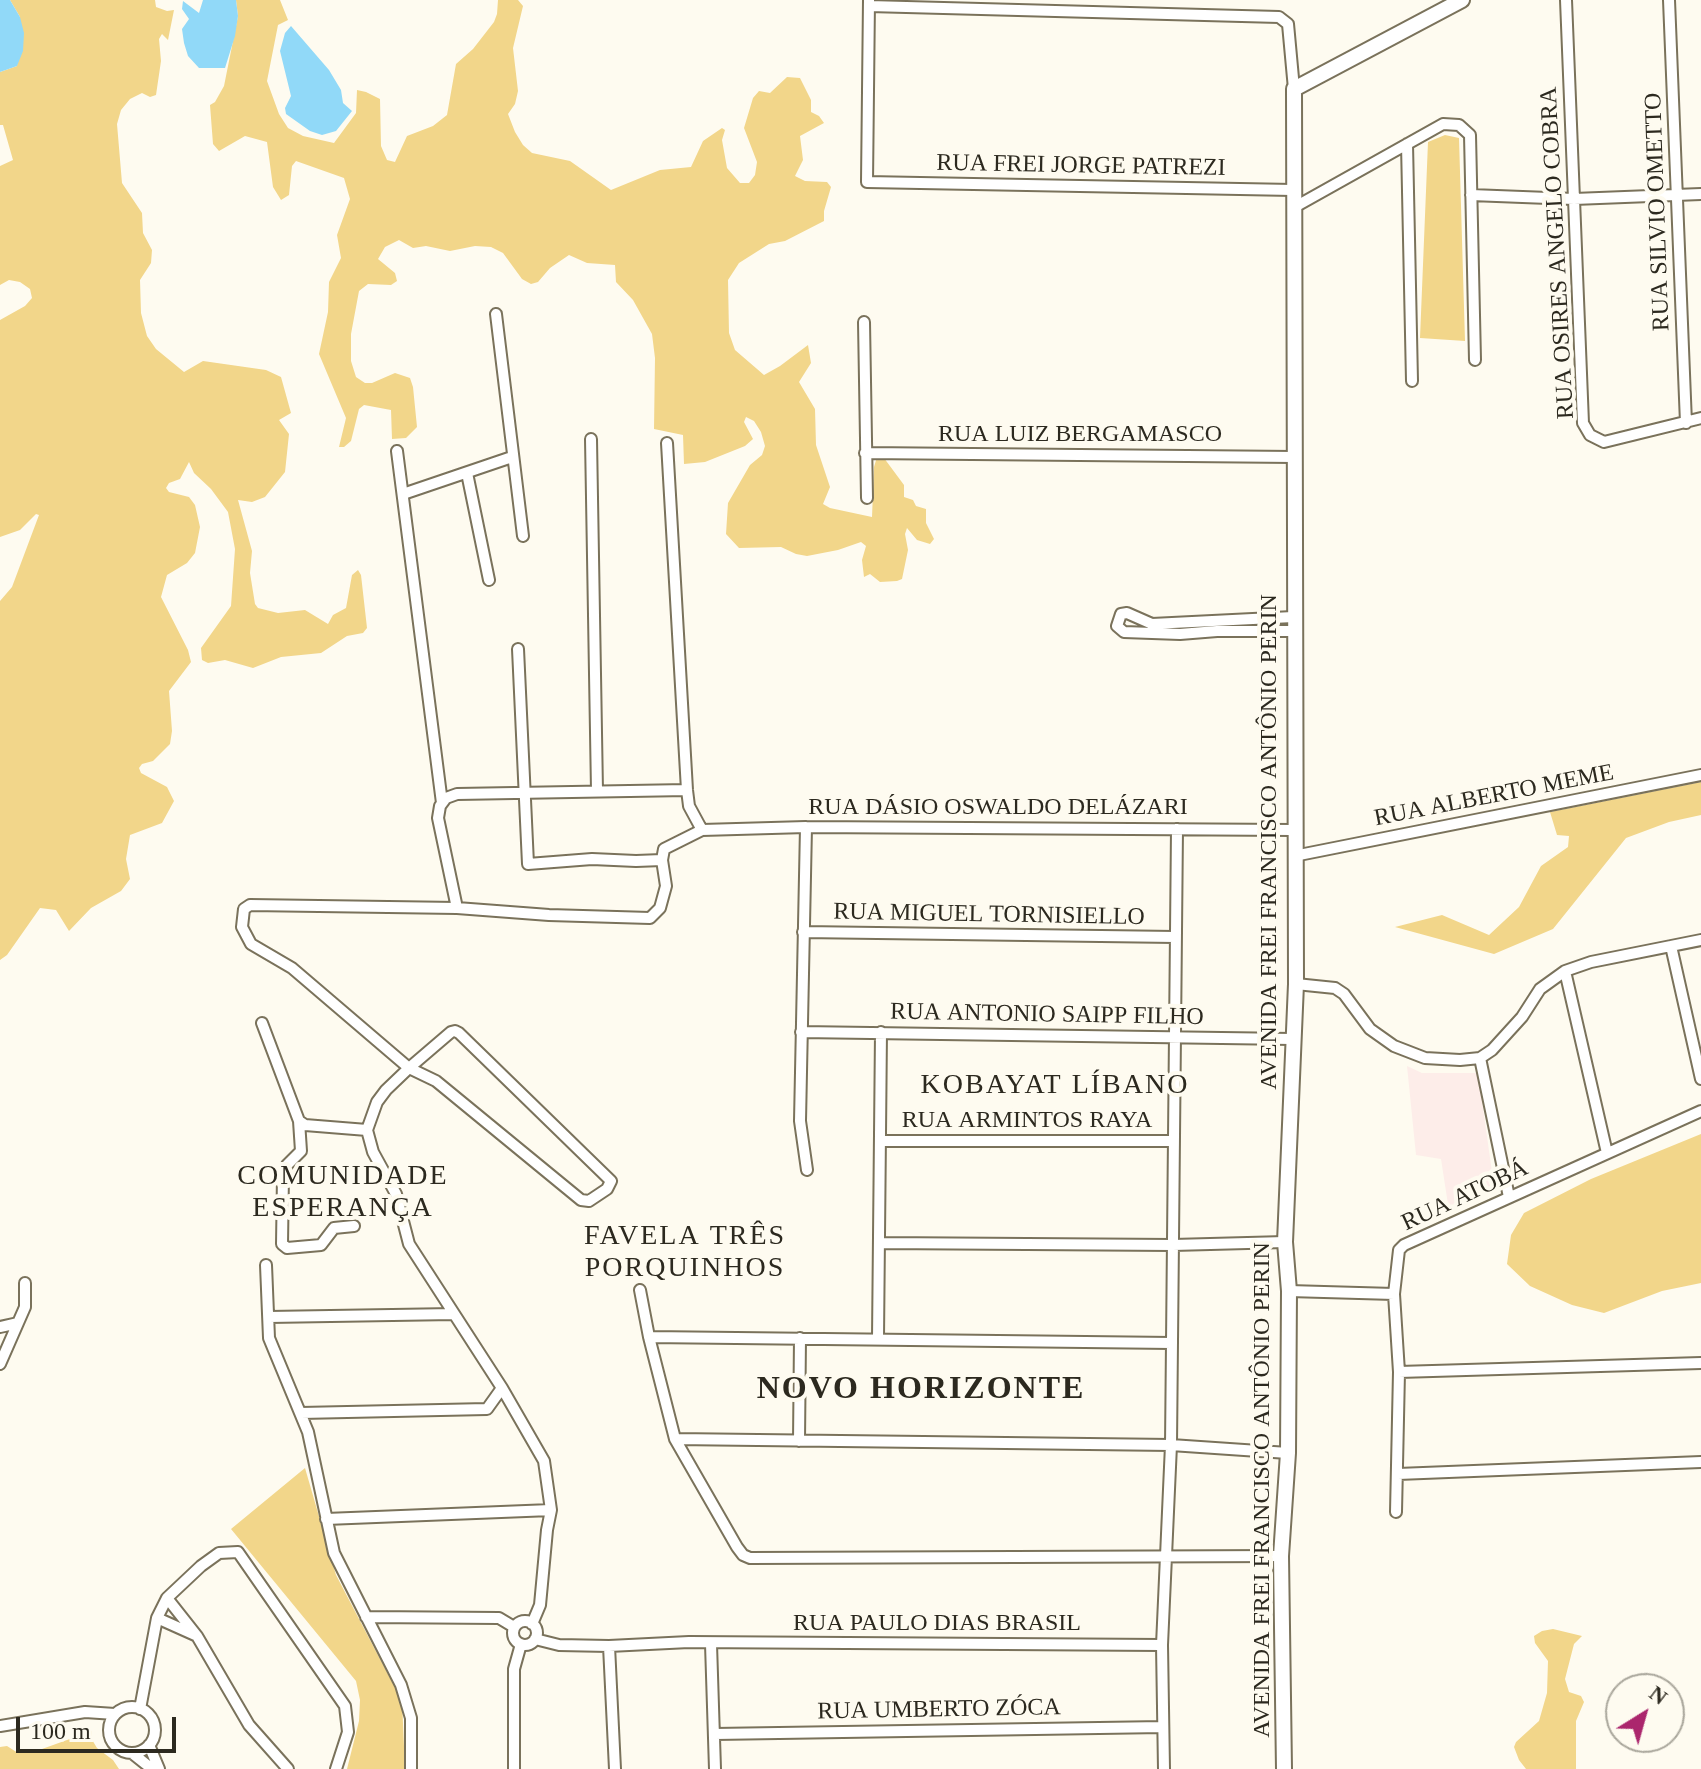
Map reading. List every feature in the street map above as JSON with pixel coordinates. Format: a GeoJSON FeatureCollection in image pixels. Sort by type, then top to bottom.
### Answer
{"type":"FeatureCollection","features":[{"type":"Feature","properties":{"kind":"street"},"geometry":{"type":"LineString","coordinates":[[1294,89],[1462,0]]}},
{"type":"Feature","properties":{"kind":"street","name":"RUA OSIRES ANGELO COBRA"},"geometry":{"type":"LineString","coordinates":[[1566,0],[1583,423],[1590,435],[1604,442],[1701,418]]}},
{"type":"Feature","properties":{"kind":"street","name":"RUA SILVIO OMETTO"},"geometry":{"type":"LineString","coordinates":[[1669,0],[1686,423]]}},
{"type":"Feature","properties":{"kind":"street","name":"AVENIDA FREI FRANCISCO ANTÔNIO PERIN"},"geometry":{"type":"LineString","coordinates":[[869,3],[1279,17],[1288,24],[1294,89],[1293,830],[1296,984],[1285,1242],[1289,1291],[1288,1453],[1281,1556],[1284,1769]]}},
{"type":"Feature","properties":{"kind":"street","name":"RUA FREI JORGE PATREZI"},"geometry":{"type":"LineString","coordinates":[[869,3],[867,182],[1293,190]]}},
{"type":"Feature","properties":{"kind":"street"},"geometry":{"type":"LineString","coordinates":[[1293,208],[1443,124],[1459,125],[1470,135],[1475,360]]}},
{"type":"Feature","properties":{"kind":"street"},"geometry":{"type":"LineString","coordinates":[[1407,144],[1412,381]]}},
{"type":"Feature","properties":{"kind":"street"},"geometry":{"type":"LineString","coordinates":[[1471,195],[1574,199],[1701,194]]}},
{"type":"Feature","properties":{"kind":"street"},"geometry":{"type":"LineString","coordinates":[[496,314],[523,536]]}},
{"type":"Feature","properties":{"kind":"street"},"geometry":{"type":"LineString","coordinates":[[864,322],[867,498]]}},
{"type":"Feature","properties":{"kind":"street"},"geometry":{"type":"LineString","coordinates":[[591,439],[597,791]]}},
{"type":"Feature","properties":{"kind":"street"},"geometry":{"type":"LineString","coordinates":[[532,1624],[540,1605],[551,1510],[544,1461],[502,1388],[409,1244],[396,1194],[373,1152],[367,1130],[377,1102],[409,1068],[451,1032],[459,1033],[607,1175],[610,1185],[589,1201],[581,1200],[436,1081],[409,1068],[292,968],[251,944],[242,927],[241,915],[250,905],[457,908],[650,918],[660,908],[666,886],[662,860],[664,849],[702,830],[689,806],[687,790],[667,443]]}},
{"type":"Feature","properties":{"kind":"street"},"geometry":{"type":"LineString","coordinates":[[397,451],[442,803],[438,818],[457,908]]}},
{"type":"Feature","properties":{"kind":"street","name":"RUA LUIZ BERGAMASCO"},"geometry":{"type":"LineString","coordinates":[[865,453],[1294,457]]}},
{"type":"Feature","properties":{"kind":"street"},"geometry":{"type":"LineString","coordinates":[[403,494],[512,457]]}},
{"type":"Feature","properties":{"kind":"street"},"geometry":{"type":"LineString","coordinates":[[467,473],[489,580]]}},
{"type":"Feature","properties":{"kind":"street"},"geometry":{"type":"LineString","coordinates":[[1127,613],[1152,624],[1293,624],[1180,634],[1124,632],[1117,626],[1121,614],[1127,613]]}},
{"type":"Feature","properties":{"kind":"street"},"geometry":{"type":"LineString","coordinates":[[518,649],[528,864],[592,859],[662,860]]}},
{"type":"Feature","properties":{"kind":"street","name":"RUA ALBERTO MEME"},"geometry":{"type":"LineString","coordinates":[[1294,856],[1701,775]]}},
{"type":"Feature","properties":{"kind":"street"},"geometry":{"type":"LineString","coordinates":[[442,803],[457,794],[687,790]]}},
{"type":"Feature","properties":{"kind":"street"},"geometry":{"type":"LineString","coordinates":[[806,827],[800,1121],[807,1170]]}},
{"type":"Feature","properties":{"kind":"street","name":"RUA DÁSIO OSWALDO DELÁZARI"},"geometry":{"type":"LineString","coordinates":[[702,830],[806,827],[1293,830]]}},
{"type":"Feature","properties":{"kind":"street"},"geometry":{"type":"LineString","coordinates":[[1164,1769],[1162,1645],[1171,1445],[1177,829]]}},
{"type":"Feature","properties":{"kind":"street","name":"RUA MIGUEL TORNISIELLO"},"geometry":{"type":"LineString","coordinates":[[803,932],[1175,937]]}},
{"type":"Feature","properties":{"kind":"street"},"geometry":{"type":"LineString","coordinates":[[1296,984],[1335,988],[1344,994],[1381,1039],[1415,1054],[1425,1058],[1480,1058],[1513,1028],[1540,989],[1565,971],[1591,962],[1701,940]]}},
{"type":"Feature","properties":{"kind":"street"},"geometry":{"type":"LineString","coordinates":[[1671,946],[1701,1079]]}},
{"type":"Feature","properties":{"kind":"street"},"geometry":{"type":"LineString","coordinates":[[1565,971],[1607,1153]]}},
{"type":"Feature","properties":{"kind":"street"},"geometry":{"type":"LineString","coordinates":[[262,1023],[299,1121],[301,1151],[287,1165],[283,1175],[282,1244],[287,1248],[321,1245],[334,1228],[354,1226]]}},
{"type":"Feature","properties":{"kind":"street","name":"RUA ANTONIO SAIPP FILHO"},"geometry":{"type":"LineString","coordinates":[[801,1032],[1292,1039]]}},
{"type":"Feature","properties":{"kind":"street"},"geometry":{"type":"LineString","coordinates":[[878,1338],[881,1032]]}},
{"type":"Feature","properties":{"kind":"street"},"geometry":{"type":"LineString","coordinates":[[1480,1058],[1509,1197]]}},
{"type":"Feature","properties":{"kind":"street","name":"RUA ATOBÁ"},"geometry":{"type":"LineString","coordinates":[[1396,1512],[1399,1372],[1394,1294],[1396,1257],[1404,1245],[1701,1111]]}},
{"type":"Feature","properties":{"kind":"street"},"geometry":{"type":"LineString","coordinates":[[299,1121],[305,1125],[367,1130]]}},
{"type":"Feature","properties":{"kind":"street","name":"RUA ARMINTOS RAYA"},"geometry":{"type":"LineString","coordinates":[[880,1141],[1174,1141]]}},
{"type":"Feature","properties":{"kind":"street"},"geometry":{"type":"LineString","coordinates":[[880,1243],[1173,1245],[1285,1242]]}},
{"type":"Feature","properties":{"kind":"street"},"geometry":{"type":"LineString","coordinates":[[266,1265],[269,1338],[308,1432],[334,1553],[401,1685],[411,1718],[411,1769]]}},
{"type":"Feature","properties":{"kind":"street"},"geometry":{"type":"LineString","coordinates":[[0,1364],[25,1307],[25,1283]]}},
{"type":"Feature","properties":{"kind":"street"},"geometry":{"type":"LineString","coordinates":[[640,1290],[675,1439],[737,1547],[750,1558],[1281,1556]]}},
{"type":"Feature","properties":{"kind":"street"},"geometry":{"type":"LineString","coordinates":[[1289,1291],[1394,1294]]}},
{"type":"Feature","properties":{"kind":"street"},"geometry":{"type":"LineString","coordinates":[[269,1317],[454,1314]]}},
{"type":"Feature","properties":{"kind":"street"},"geometry":{"type":"LineString","coordinates":[[0,1327],[18,1323]]}},
{"type":"Feature","properties":{"kind":"street"},"geometry":{"type":"LineString","coordinates":[[649,1337],[1172,1343]]}},
{"type":"Feature","properties":{"kind":"street"},"geometry":{"type":"LineString","coordinates":[[799,1441],[800,1338]]}},
{"type":"Feature","properties":{"kind":"street"},"geometry":{"type":"LineString","coordinates":[[1399,1372],[1701,1363]]}},
{"type":"Feature","properties":{"kind":"street"},"geometry":{"type":"LineString","coordinates":[[301,1413],[487,1409],[502,1388]]}},
{"type":"Feature","properties":{"kind":"street"},"geometry":{"type":"LineString","coordinates":[[675,1439],[1171,1445],[1288,1453]]}},
{"type":"Feature","properties":{"kind":"street"},"geometry":{"type":"LineString","coordinates":[[1398,1474],[1701,1462]]}},
{"type":"Feature","properties":{"kind":"street"},"geometry":{"type":"LineString","coordinates":[[326,1519],[551,1510]]}},
{"type":"Feature","properties":{"kind":"street"},"geometry":{"type":"LineString","coordinates":[[140,1709],[157,1618],[167,1598],[219,1553],[238,1552],[345,1706],[348,1732],[336,1769]]}},
{"type":"Feature","properties":{"kind":"street"},"geometry":{"type":"LineString","coordinates":[[167,1598],[197,1636],[249,1725],[288,1769]]}},
{"type":"Feature","properties":{"kind":"street"},"geometry":{"type":"LineString","coordinates":[[366,1617],[499,1618],[514,1627]]}},
{"type":"Feature","properties":{"kind":"street"},"geometry":{"type":"LineString","coordinates":[[157,1618],[197,1636]]}},
{"type":"Feature","properties":{"kind":"street"},"geometry":{"type":"LineString","coordinates":[[521,1622],[532,1624],[536,1631],[535,1639],[529,1644],[521,1644],[513,1635],[514,1627],[521,1622]]}},
{"type":"Feature","properties":{"kind":"street","name":"RUA PAULO DIAS BRASIL"},"geometry":{"type":"LineString","coordinates":[[535,1639],[559,1645],[609,1646],[689,1642],[1162,1645]]}},
{"type":"Feature","properties":{"kind":"street"},"geometry":{"type":"LineString","coordinates":[[514,1769],[514,1669],[521,1644]]}},
{"type":"Feature","properties":{"kind":"street"},"geometry":{"type":"LineString","coordinates":[[711,1644],[715,1769]]}},
{"type":"Feature","properties":{"kind":"street"},"geometry":{"type":"LineString","coordinates":[[609,1646],[615,1769]]}},
{"type":"Feature","properties":{"kind":"street"},"geometry":{"type":"LineString","coordinates":[[132,1753],[149,1745],[154,1734],[153,1721],[140,1709],[125,1708],[112,1719],[110,1736],[115,1746],[132,1753],[152,1769]]}},
{"type":"Feature","properties":{"kind":"street"},"geometry":{"type":"LineString","coordinates":[[0,1726],[85,1712],[112,1719]]}},
{"type":"Feature","properties":{"kind":"street","name":"RUA UMBERTO ZÓCA"},"geometry":{"type":"LineString","coordinates":[[715,1734],[1163,1727]]}},
{"type":"Feature","properties":{"kind":"street"},"geometry":{"type":"LineString","coordinates":[[149,1745],[159,1769]]}},
{"type":"Feature","properties":{"kind":"shaded area"},"geometry":{"type":"Polygon","coordinates":[[[10,0],[155,0],[156,7],[174,10],[168,40],[162,34],[159,39],[161,61],[156,95],[150,97],[142,93],[130,99],[121,110],[117,124],[122,183],[142,213],[143,233],[152,250],[151,263],[140,280],[141,313],[147,336],[156,349],[184,372],[203,361],[266,370],[281,377],[291,413],[279,420],[289,434],[285,472],[265,497],[252,502],[238,500],[252,551],[250,573],[255,604],[258,608],[278,613],[305,610],[328,624],[333,615],[346,608],[352,575],[358,570],[367,628],[363,633],[347,636],[321,653],[281,657],[253,668],[225,660],[208,663],[202,660],[201,648],[231,606],[235,549],[228,512],[194,473],[189,462],[180,479],[169,483],[166,488],[169,492],[189,497],[195,505],[200,527],[195,553],[187,563],[167,575],[161,597],[191,662],[169,691],[170,744],[153,761],[139,768],[141,773],[167,787],[174,801],[162,823],[130,835],[126,859],[130,879],[121,891],[91,908],[69,931],[56,910],[40,908],[7,955],[0,960],[0,601],[12,587],[39,515],[36,514],[20,530],[0,537],[0,320],[25,306],[32,298],[30,289],[20,282],[9,280],[0,285],[0,166],[13,160],[3,125],[0,125],[0,72],[17,66],[20,17],[10,0]]]}},
{"type":"Feature","properties":{"kind":"shaded area"},"geometry":{"type":"Polygon","coordinates":[[[236,0],[280,0],[288,20],[278,25],[267,81],[279,114],[288,128],[303,136],[334,143],[356,113],[357,90],[366,92],[380,99],[381,146],[387,160],[395,162],[407,136],[433,126],[447,115],[456,64],[473,49],[494,22],[498,0],[518,0],[523,6],[513,48],[518,91],[515,104],[508,114],[515,132],[532,153],[570,161],[611,190],[660,170],[691,167],[703,141],[722,128],[725,130],[722,140],[727,168],[740,183],[749,183],[755,175],[757,162],[744,128],[753,98],[759,91],[770,93],[787,77],[800,78],[811,100],[811,112],[824,123],[800,136],[803,160],[795,176],[805,181],[827,182],[831,187],[824,221],[785,241],[769,244],[739,263],[728,280],[729,333],[735,350],[764,375],[808,345],[811,363],[799,382],[815,409],[816,445],[830,487],[823,504],[872,517],[877,457],[884,458],[904,485],[904,497],[926,509],[926,523],[934,539],[930,544],[917,540],[907,528],[908,550],[902,579],[880,582],[870,574],[864,577],[862,560],[866,546],[861,542],[807,556],[781,547],[739,548],[726,534],[728,503],[750,465],[762,455],[765,446],[761,432],[754,421],[746,417],[744,422],[753,439],[745,446],[705,462],[684,464],[683,435],[654,429],[655,358],[652,334],[633,300],[616,282],[615,265],[587,263],[569,255],[550,268],[538,282],[531,284],[522,279],[503,253],[491,247],[475,246],[450,251],[426,246],[413,248],[399,240],[385,247],[378,259],[395,273],[397,281],[391,285],[368,284],[359,291],[351,334],[351,361],[356,377],[365,383],[395,373],[410,378],[417,427],[406,438],[392,439],[391,410],[364,405],[359,409],[351,441],[339,447],[346,418],[319,354],[328,312],[329,282],[341,258],[337,235],[350,199],[344,178],[296,161],[292,166],[289,195],[281,200],[273,187],[267,142],[245,136],[219,151],[213,144],[210,105],[224,86],[238,16],[236,0]]]}},
{"type":"Feature","properties":{"kind":"shaded area"},"geometry":{"type":"Polygon","coordinates":[[[1445,135],[1459,138],[1465,341],[1420,338],[1428,142],[1445,135]]]}},
{"type":"Feature","properties":{"kind":"shaded area"},"geometry":{"type":"Polygon","coordinates":[[[1701,782],[1701,815],[1669,822],[1626,838],[1553,929],[1494,954],[1395,927],[1442,915],[1489,935],[1519,907],[1541,866],[1568,847],[1569,836],[1557,835],[1550,812],[1701,782]]]}},
{"type":"Feature","properties":{"kind":"shaded area"},"geometry":{"type":"Polygon","coordinates":[[[1407,1066],[1422,1073],[1478,1073],[1494,1186],[1488,1194],[1449,1211],[1441,1159],[1416,1155],[1407,1066]]]}},
{"type":"Feature","properties":{"kind":"shaded area"},"geometry":{"type":"Polygon","coordinates":[[[1701,1134],[1701,1283],[1662,1291],[1604,1313],[1572,1305],[1530,1286],[1507,1264],[1511,1235],[1524,1213],[1591,1179],[1701,1134]]]}},
{"type":"Feature","properties":{"kind":"shaded area"},"geometry":{"type":"Polygon","coordinates":[[[305,1468],[336,1575],[402,1701],[405,1769],[347,1769],[359,1721],[360,1700],[356,1681],[231,1529],[305,1468]]]}},
{"type":"Feature","properties":{"kind":"shaded area"},"geometry":{"type":"Polygon","coordinates":[[[1553,1629],[1582,1636],[1574,1644],[1565,1679],[1569,1692],[1581,1696],[1584,1702],[1576,1721],[1576,1769],[1526,1769],[1514,1747],[1539,1721],[1547,1693],[1548,1661],[1535,1643],[1534,1636],[1553,1629]]]}},
{"type":"Feature","properties":{"kind":"shaded area"},"geometry":{"type":"Polygon","coordinates":[[[92,1731],[91,1738],[97,1748],[119,1769],[0,1769],[0,1747],[7,1746],[18,1753],[42,1749],[92,1731]]]}},
{"type":"Feature","properties":{"kind":"water"},"geometry":{"type":"Polygon","coordinates":[[[0,0],[10,0],[20,17],[24,33],[23,51],[17,66],[0,72],[0,0]]]}},
{"type":"Feature","properties":{"kind":"water"},"geometry":{"type":"Polygon","coordinates":[[[203,0],[236,0],[238,16],[235,36],[225,68],[199,68],[188,56],[182,29],[189,19],[182,9],[183,1],[199,13],[203,0]]]}},
{"type":"Feature","properties":{"kind":"water"},"geometry":{"type":"Polygon","coordinates":[[[291,26],[329,70],[341,90],[343,103],[352,111],[336,131],[322,135],[310,131],[286,114],[285,108],[291,96],[280,51],[285,33],[291,26]]]}},
{"type":"Feature","properties":{"kind":"district","name":"KOBAYAT LÍBANO"},"geometry":{"type":"Point","coordinates":[1055,1086]}},
{"type":"Feature","properties":{"kind":"district","name":"COMUNIDADE ESPERANÇA"},"geometry":{"type":"Point","coordinates":[343,1193]}},
{"type":"Feature","properties":{"kind":"district","name":"FAVELA TRÊS PORQUINHOS"},"geometry":{"type":"Point","coordinates":[685,1253]}},
{"type":"Feature","properties":{"kind":"district","name":"NOVO HORIZONTE"},"geometry":{"type":"Point","coordinates":[921,1390]}}]}
